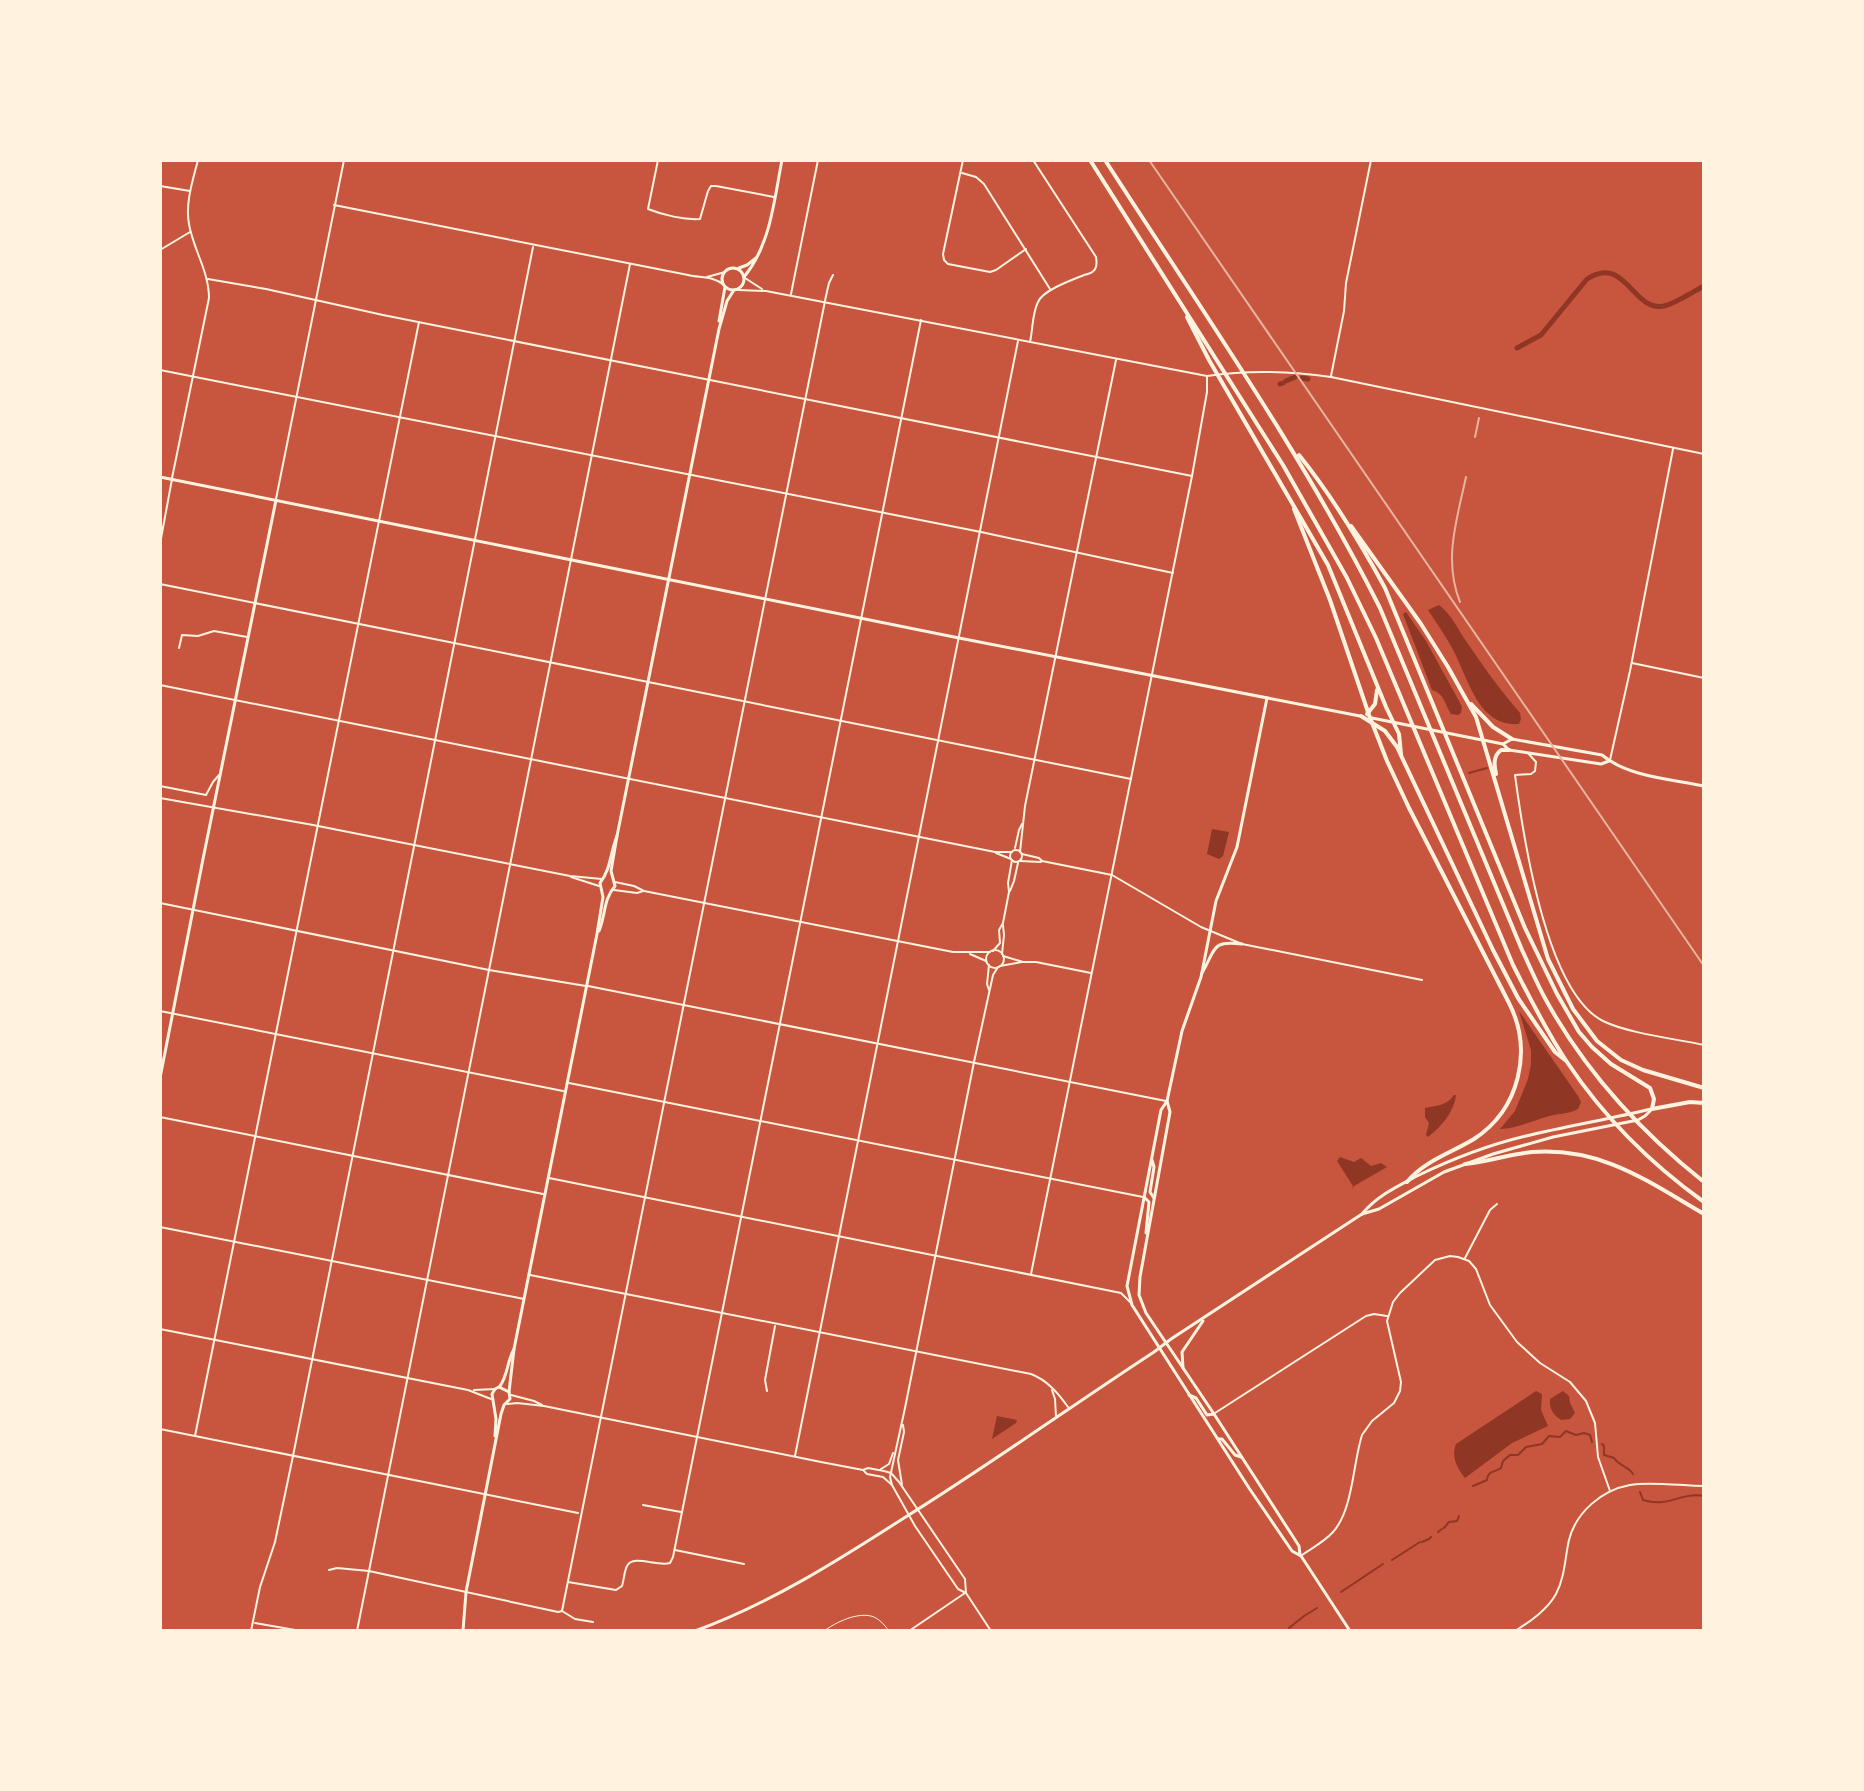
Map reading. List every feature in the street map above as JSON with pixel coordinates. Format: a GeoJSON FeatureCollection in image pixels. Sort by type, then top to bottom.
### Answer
{"type":"FeatureCollection","features":[{"type":"Feature","properties":{"kind":"highway"},"geometry":{"type":"LineString","coordinates":[[1090,160],[1283,465],[1347,578],[1376,638],[1513,965],[1538,1015],[1566,1061],[1636,1144],[1704,1202]]}},
{"type":"Feature","properties":{"kind":"highway"},"geometry":{"type":"LineString","coordinates":[[1105,160],[1289,444],[1337,526],[1369,587],[1545,998],[1587,1065],[1639,1123],[1704,1182]]}},
{"type":"Feature","properties":{"kind":"highway"},"geometry":{"type":"LineString","coordinates":[[1176,297],[1294,509],[1330,600],[1378,740],[1519,1027],[1521,1064],[1516,1085],[1496,1119],[1475,1138],[1415,1171],[1407,1182]]}},
{"type":"Feature","properties":{"kind":"highway"},"geometry":{"type":"LineString","coordinates":[[1289,444],[1335,505],[1385,588],[1525,928],[1557,994],[1579,1032],[1600,1055],[1616,1069],[1650,1088],[1654,1097],[1649,1111]]}},
{"type":"Feature","properties":{"kind":"highway"},"geometry":{"type":"LineString","coordinates":[[1335,505],[1376,557],[1421,624],[1478,721],[1548,959],[1578,1018],[1602,1046],[1621,1060],[1643,1070],[1704,1088]]}},
{"type":"Feature","properties":{"kind":"highway"},"geometry":{"type":"LineString","coordinates":[[1294,509],[1328,565],[1399,734],[1401,754]]}},
{"type":"Feature","properties":{"kind":"highway"},"geometry":{"type":"LineString","coordinates":[[1361,716],[1370,712],[1375,704],[1376,682]]}},
{"type":"Feature","properties":{"kind":"highway"},"geometry":{"type":"LineString","coordinates":[[1466,700],[1493,727],[1512,739]]}},
{"type":"Feature","properties":{"kind":"highway"},"geometry":{"type":"LineString","coordinates":[[1361,716],[1388,733],[1401,754],[1518,998],[1555,1052],[1566,1061]]}},
{"type":"Feature","properties":{"kind":"highway"},"geometry":{"type":"LineString","coordinates":[[1498,788],[1495,759],[1501,750],[1509,750]]}},
{"type":"Feature","properties":{"kind":"highway"},"geometry":{"type":"LineString","coordinates":[[1649,1111],[1690,1102],[1704,1103]]}},
{"type":"Feature","properties":{"kind":"highway"},"geometry":{"type":"LineString","coordinates":[[1465,1164],[1535,1152],[1586,1155],[1618,1165],[1704,1214]]}},
{"type":"Feature","properties":{"kind":"main road"},"geometry":{"type":"LineString","coordinates":[[597,934],[603,921],[606,898],[615,886],[611,871],[617,836],[719,329],[727,301],[743,285],[744,277],[759,255],[768,230],[782,160]]}},
{"type":"Feature","properties":{"kind":"main road"},"geometry":{"type":"LineString","coordinates":[[719,329],[725,272],[747,265],[759,255]]}},
{"type":"Feature","properties":{"kind":"main road"},"geometry":{"type":"LineString","coordinates":[[735,268],[744,277]]}},
{"type":"Feature","properties":{"kind":"main road"},"geometry":{"type":"LineString","coordinates":[[725,286],[736,290]]}},
{"type":"Feature","properties":{"kind":"main road"},"geometry":{"type":"LineString","coordinates":[[160,477],[861,619],[1503,744],[1509,750],[1601,764],[1609,761]]}},
{"type":"Feature","properties":{"kind":"main road"},"geometry":{"type":"LineString","coordinates":[[160,1078],[276,500]]}},
{"type":"Feature","properties":{"kind":"main road"},"geometry":{"type":"LineString","coordinates":[[1201,977],[1217,897],[1238,839],[1267,698]]}},
{"type":"Feature","properties":{"kind":"main road"},"geometry":{"type":"LineString","coordinates":[[1503,744],[1512,739],[1602,755],[1609,761],[1642,773],[1704,786]]}},
{"type":"Feature","properties":{"kind":"main road"},"geometry":{"type":"LineString","coordinates":[[463,1631],[466,1592],[484,1494],[495,1440],[505,1405],[509,1401],[514,1349],[597,934],[603,897],[600,883],[607,873],[617,836]]}},
{"type":"Feature","properties":{"kind":"main road"},"geometry":{"type":"LineString","coordinates":[[603,878],[613,880]]}},
{"type":"Feature","properties":{"kind":"main road"},"geometry":{"type":"LineString","coordinates":[[601,888],[611,891]]}},
{"type":"Feature","properties":{"kind":"main road"},"geometry":{"type":"LineString","coordinates":[[1242,944],[1220,943],[1212,953],[1182,1031],[1167,1101],[1161,1110],[1127,1286],[1130,1302],[1159,1349],[1292,1551],[1301,1556]]}},
{"type":"Feature","properties":{"kind":"main road"},"geometry":{"type":"LineString","coordinates":[[1167,1101],[1170,1112],[1139,1285],[1140,1299],[1146,1313],[1299,1546],[1301,1556],[1350,1631]]}},
{"type":"Feature","properties":{"kind":"main road"},"geometry":{"type":"LineString","coordinates":[[695,1631],[805,1580],[918,1510],[1362,1214],[1373,1201],[1407,1182],[1493,1145],[1649,1111]]}},
{"type":"Feature","properties":{"kind":"main road"},"geometry":{"type":"LineString","coordinates":[[1362,1214],[1379,1209],[1417,1186],[1465,1164],[1510,1148],[1636,1120],[1649,1111]]}},
{"type":"Feature","properties":{"kind":"main road"},"geometry":{"type":"LineString","coordinates":[[1152,1160],[1154,1167],[1150,1192],[1154,1198]]}},
{"type":"Feature","properties":{"kind":"main road"},"geometry":{"type":"LineString","coordinates":[[1144,1197],[1149,1202],[1147,1236]]}},
{"type":"Feature","properties":{"kind":"main road"},"geometry":{"type":"LineString","coordinates":[[1183,1368],[1182,1352],[1205,1317]]}},
{"type":"Feature","properties":{"kind":"main road"},"geometry":{"type":"LineString","coordinates":[[495,1440],[492,1394],[504,1380],[514,1349]]}},
{"type":"Feature","properties":{"kind":"main road"},"geometry":{"type":"LineString","coordinates":[[497,1388],[509,1393]]}},
{"type":"Feature","properties":{"kind":"main road"},"geometry":{"type":"LineString","coordinates":[[1189,1395],[1196,1398],[1207,1415],[1214,1414]]}},
{"type":"Feature","properties":{"kind":"main road"},"geometry":{"type":"LineString","coordinates":[[493,1402],[499,1406],[505,1405]]}},
{"type":"Feature","properties":{"kind":"main road"},"geometry":{"type":"LineString","coordinates":[[1217,1439],[1222,1439],[1235,1455],[1241,1457]]}},
{"type":"Feature","properties":{"kind":"street"},"geometry":{"type":"LineString","coordinates":[[160,544],[208,307],[209,287],[188,215],[198,160]]}},
{"type":"Feature","properties":{"kind":"street"},"geometry":{"type":"LineString","coordinates":[[276,500],[344,160]]}},
{"type":"Feature","properties":{"kind":"street"},"geometry":{"type":"LineString","coordinates":[[658,160],[648,209],[700,219],[711,186],[774,197]]}},
{"type":"Feature","properties":{"kind":"street"},"geometry":{"type":"LineString","coordinates":[[791,296],[818,160]]}},
{"type":"Feature","properties":{"kind":"street"},"geometry":{"type":"LineString","coordinates":[[963,160],[944,260],[951,265],[990,272],[1026,249]]}},
{"type":"Feature","properties":{"kind":"street"},"geometry":{"type":"LineString","coordinates":[[1030,342],[1039,298],[1090,273],[1097,265],[1096,257],[1033,160]]}},
{"type":"Feature","properties":{"kind":"street"},"geometry":{"type":"LineString","coordinates":[[1331,377],[1371,160]]}},
{"type":"Feature","properties":{"kind":"street"},"geometry":{"type":"LineString","coordinates":[[961,173],[976,177],[984,184],[1050,291]]}},
{"type":"Feature","properties":{"kind":"street"},"geometry":{"type":"LineString","coordinates":[[160,186],[191,192]]}},
{"type":"Feature","properties":{"kind":"street"},"geometry":{"type":"LineString","coordinates":[[334,205],[706,277],[725,286]]}},
{"type":"Feature","properties":{"kind":"street"},"geometry":{"type":"LineString","coordinates":[[160,250],[191,231]]}},
{"type":"Feature","properties":{"kind":"street"},"geometry":{"type":"LineString","coordinates":[[251,1631],[293,1456],[533,245]]}},
{"type":"Feature","properties":{"kind":"street"},"geometry":{"type":"LineString","coordinates":[[357,1631],[630,264]]}},
{"type":"Feature","properties":{"kind":"street"},"geometry":{"type":"LineString","coordinates":[[706,277],[725,272]]}},
{"type":"Feature","properties":{"kind":"street"},"geometry":{"type":"LineString","coordinates":[[562,1611],[825,302],[833,275]]}},
{"type":"Feature","properties":{"kind":"street"},"geometry":{"type":"LineString","coordinates":[[744,277],[766,291]]}},
{"type":"Feature","properties":{"kind":"street"},"geometry":{"type":"LineString","coordinates":[[207,279],[1192,476]]}},
{"type":"Feature","properties":{"kind":"street"},"geometry":{"type":"LineString","coordinates":[[736,290],[766,291],[1207,376],[1267,371],[1331,377],[1704,454]]}},
{"type":"Feature","properties":{"kind":"street"},"geometry":{"type":"LineString","coordinates":[[568,1582],[612,1591],[622,1586],[631,1561],[667,1564],[672,1560],[921,320]]}},
{"type":"Feature","properties":{"kind":"street"},"geometry":{"type":"LineString","coordinates":[[195,1436],[419,322]]}},
{"type":"Feature","properties":{"kind":"street"},"geometry":{"type":"LineString","coordinates":[[794,1457],[1018,340]]}},
{"type":"Feature","properties":{"kind":"street"},"geometry":{"type":"LineString","coordinates":[[989,991],[987,957],[1000,943],[999,930],[1021,853],[1023,823],[1035,759],[1117,358]]}},
{"type":"Feature","properties":{"kind":"street"},"geometry":{"type":"LineString","coordinates":[[160,370],[981,532],[1173,573]]}},
{"type":"Feature","properties":{"kind":"street"},"geometry":{"type":"LineString","coordinates":[[1031,1276],[1153,676],[1192,476],[1207,376]]}},
{"type":"Feature","properties":{"kind":"street"},"geometry":{"type":"LineString","coordinates":[[1609,761],[1673,448]]}},
{"type":"Feature","properties":{"kind":"street"},"geometry":{"type":"LineString","coordinates":[[160,584],[1131,779]]}},
{"type":"Feature","properties":{"kind":"street"},"geometry":{"type":"LineString","coordinates":[[179,648],[182,635],[198,636],[214,631],[249,638]]}},
{"type":"Feature","properties":{"kind":"street"},"geometry":{"type":"LineString","coordinates":[[1631,663],[1704,678]]}},
{"type":"Feature","properties":{"kind":"street"},"geometry":{"type":"LineString","coordinates":[[160,685],[995,852],[1021,853],[1042,861],[1112,875],[1210,931],[1242,944],[1422,980]]}},
{"type":"Feature","properties":{"kind":"street"},"geometry":{"type":"LineString","coordinates":[[1526,752],[1536,762],[1535,771],[1531,774],[1515,775],[1523,830],[1535,886],[1557,959],[1574,994],[1593,1015],[1612,1025],[1704,1045]]}},
{"type":"Feature","properties":{"kind":"street"},"geometry":{"type":"LineString","coordinates":[[160,786],[206,795],[220,774]]}},
{"type":"Feature","properties":{"kind":"street"},"geometry":{"type":"LineString","coordinates":[[160,798],[570,876],[603,878]]}},
{"type":"Feature","properties":{"kind":"street"},"geometry":{"type":"LineString","coordinates":[[1009,892],[1012,852],[1023,823]]}},
{"type":"Feature","properties":{"kind":"street"},"geometry":{"type":"LineString","coordinates":[[995,852],[1012,860],[1042,861]]}},
{"type":"Feature","properties":{"kind":"street"},"geometry":{"type":"LineString","coordinates":[[570,876],[601,888]]}},
{"type":"Feature","properties":{"kind":"street"},"geometry":{"type":"LineString","coordinates":[[613,880],[644,891],[898,941],[969,953],[998,951],[1023,962]]}},
{"type":"Feature","properties":{"kind":"street"},"geometry":{"type":"LineString","coordinates":[[611,891],[644,891]]}},
{"type":"Feature","properties":{"kind":"street"},"geometry":{"type":"LineString","coordinates":[[160,903],[1167,1101]]}},
{"type":"Feature","properties":{"kind":"street"},"geometry":{"type":"LineString","coordinates":[[966,1593],[958,1589],[890,1481],[989,991],[993,973],[1004,960],[1003,923]]}},
{"type":"Feature","properties":{"kind":"street"},"geometry":{"type":"LineString","coordinates":[[969,953],[993,968],[1036,962],[1092,973]]}},
{"type":"Feature","properties":{"kind":"street"},"geometry":{"type":"LineString","coordinates":[[160,1011],[566,1091]]}},
{"type":"Feature","properties":{"kind":"street"},"geometry":{"type":"LineString","coordinates":[[567,1083],[1144,1197]]}},
{"type":"Feature","properties":{"kind":"street"},"geometry":{"type":"LineString","coordinates":[[160,1117],[545,1194]]}},
{"type":"Feature","properties":{"kind":"street"},"geometry":{"type":"LineString","coordinates":[[548,1178],[1121,1293],[1130,1302]]}},
{"type":"Feature","properties":{"kind":"street"},"geometry":{"type":"LineString","coordinates":[[1465,1259],[1490,1210],[1497,1204]]}},
{"type":"Feature","properties":{"kind":"street"},"geometry":{"type":"LineString","coordinates":[[160,1227],[524,1299]]}},
{"type":"Feature","properties":{"kind":"street"},"geometry":{"type":"LineString","coordinates":[[1301,1556],[1327,1538],[1338,1525],[1345,1511],[1362,1435],[1397,1398],[1401,1382],[1388,1328],[1393,1302],[1430,1264],[1443,1257],[1465,1259],[1473,1265],[1479,1272],[1490,1305],[1517,1342],[1540,1363],[1570,1382],[1586,1401],[1595,1423],[1598,1457],[1610,1491]]}},
{"type":"Feature","properties":{"kind":"street"},"geometry":{"type":"LineString","coordinates":[[529,1275],[1031,1374],[1043,1379],[1069,1408]]}},
{"type":"Feature","properties":{"kind":"street"},"geometry":{"type":"LineString","coordinates":[[1121,1293],[1127,1286]]}},
{"type":"Feature","properties":{"kind":"street"},"geometry":{"type":"LineString","coordinates":[[1214,1414],[1366,1316],[1388,1316]]}},
{"type":"Feature","properties":{"kind":"street"},"geometry":{"type":"LineString","coordinates":[[767,1391],[765,1380],[776,1324]]}},
{"type":"Feature","properties":{"kind":"street"},"geometry":{"type":"LineString","coordinates":[[160,1329],[468,1390],[484,1395],[493,1402]]}},
{"type":"Feature","properties":{"kind":"street"},"geometry":{"type":"LineString","coordinates":[[468,1390],[497,1388]]}},
{"type":"Feature","properties":{"kind":"street"},"geometry":{"type":"LineString","coordinates":[[1051,1388],[1056,1417]]}},
{"type":"Feature","properties":{"kind":"street"},"geometry":{"type":"LineString","coordinates":[[509,1393],[544,1406]]}},
{"type":"Feature","properties":{"kind":"street"},"geometry":{"type":"LineString","coordinates":[[505,1405],[544,1406],[794,1457],[891,1473],[965,1579],[966,1593],[991,1631]]}},
{"type":"Feature","properties":{"kind":"street"},"geometry":{"type":"LineString","coordinates":[[883,1477],[891,1473],[898,1460],[904,1432],[903,1419]]}},
{"type":"Feature","properties":{"kind":"street"},"geometry":{"type":"LineString","coordinates":[[160,1429],[581,1513]]}},
{"type":"Feature","properties":{"kind":"street"},"geometry":{"type":"LineString","coordinates":[[880,1470],[889,1464],[896,1449]]}},
{"type":"Feature","properties":{"kind":"street"},"geometry":{"type":"LineString","coordinates":[[898,1460],[903,1488]]}},
{"type":"Feature","properties":{"kind":"street"},"geometry":{"type":"LineString","coordinates":[[863,1470],[867,1474],[883,1477],[892,1485]]}},
{"type":"Feature","properties":{"kind":"street"},"geometry":{"type":"LineString","coordinates":[[1515,1631],[1538,1615],[1555,1595],[1575,1524],[1593,1503],[1610,1491],[1635,1484],[1704,1486]]}},
{"type":"Feature","properties":{"kind":"street"},"geometry":{"type":"LineString","coordinates":[[643,1505],[682,1512]]}},
{"type":"Feature","properties":{"kind":"street"},"geometry":{"type":"LineString","coordinates":[[674,1550],[744,1564]]}},
{"type":"Feature","properties":{"kind":"street"},"geometry":{"type":"LineString","coordinates":[[329,1570],[369,1571],[562,1611],[575,1619],[593,1622]]}},
{"type":"Feature","properties":{"kind":"street"},"geometry":{"type":"LineString","coordinates":[[909,1631],[966,1593]]}},
{"type":"Feature","properties":{"kind":"street"},"geometry":{"type":"LineString","coordinates":[[253,1623],[301,1631]]}},
{"type":"Feature","properties":{"kind":"lane"},"geometry":{"type":"LineString","coordinates":[[824,1631],[836,1622],[869,1616],[882,1622],[889,1631]]}},
{"type":"Feature","properties":{"kind":"shaded area"},"geometry":{"type":"Polygon","coordinates":[[[1439,605],[1520,713],[1519,724],[1505,723],[1493,717],[1476,698],[1452,648],[1428,610],[1439,605]]]}},
{"type":"Feature","properties":{"kind":"shaded area"},"geometry":{"type":"Polygon","coordinates":[[[1406,612],[1459,701],[1462,707],[1458,715],[1451,714],[1442,697],[1432,690],[1403,614],[1406,612]]]}},
{"type":"Feature","properties":{"kind":"shaded area"},"geometry":{"type":"Polygon","coordinates":[[[1212,829],[1229,832],[1223,856],[1219,859],[1207,854],[1212,829]]]}},
{"type":"Feature","properties":{"kind":"shaded area"},"geometry":{"type":"Polygon","coordinates":[[[1519,1011],[1581,1102],[1574,1111],[1500,1129],[1515,1111],[1531,1064],[1531,1050],[1519,1011]]]}},
{"type":"Feature","properties":{"kind":"shaded area"},"geometry":{"type":"Polygon","coordinates":[[[1454,1095],[1450,1113],[1428,1137],[1429,1123],[1425,1108],[1444,1104],[1454,1095]]]}},
{"type":"Feature","properties":{"kind":"shaded area"},"geometry":{"type":"Polygon","coordinates":[[[1340,1157],[1354,1162],[1361,1158],[1371,1166],[1381,1163],[1387,1167],[1352,1190],[1353,1186],[1337,1161],[1340,1157]]]}},
{"type":"Feature","properties":{"kind":"shaded area"},"geometry":{"type":"Polygon","coordinates":[[[1536,1391],[1542,1394],[1541,1410],[1548,1426],[1512,1443],[1465,1478],[1456,1462],[1456,1444],[1536,1391]]]}},
{"type":"Feature","properties":{"kind":"shaded area"},"geometry":{"type":"Polygon","coordinates":[[[1563,1391],[1569,1396],[1575,1413],[1570,1419],[1561,1420],[1552,1412],[1550,1399],[1563,1391]]]}},
{"type":"Feature","properties":{"kind":"shaded area"},"geometry":{"type":"Polygon","coordinates":[[[997,1416],[1017,1420],[992,1439],[997,1416]]]}},
{"type":"Feature","properties":{"kind":"waterway"},"geometry":{"type":"LineString","coordinates":[[1517,348],[1541,335],[1587,279],[1600,273],[1620,278],[1653,306],[1669,305],[1704,286]]}},
{"type":"Feature","properties":{"kind":"waterway"},"geometry":{"type":"LineString","coordinates":[[1286,381],[1295,377]]}},
{"type":"Feature","properties":{"kind":"waterway"},"geometry":{"type":"LineString","coordinates":[[1302,378],[1308,379]]}},
{"type":"Feature","properties":{"kind":"waterway"},"geometry":{"type":"LineString","coordinates":[[1469,773],[1487,768]]}},
{"type":"Feature","properties":{"kind":"waterway"},"geometry":{"type":"LineString","coordinates":[[1473,1486],[1487,1480],[1510,1455],[1518,1455],[1526,1447],[1542,1444],[1549,1436],[1560,1437],[1566,1431],[1576,1435],[1584,1433],[1590,1435],[1592,1442]]}},
{"type":"Feature","properties":{"kind":"waterway"},"geometry":{"type":"LineString","coordinates":[[1602,1444],[1604,1455],[1614,1458],[1633,1474]]}},
{"type":"Feature","properties":{"kind":"waterway"},"geometry":{"type":"LineString","coordinates":[[1640,1492],[1643,1500],[1653,1502],[1704,1496]]}},
{"type":"Feature","properties":{"kind":"waterway"},"geometry":{"type":"LineString","coordinates":[[1444,1528],[1449,1522],[1457,1521],[1459,1516]]}},
{"type":"Feature","properties":{"kind":"waterway"},"geometry":{"type":"LineString","coordinates":[[1438,1532],[1442,1529]]}},
{"type":"Feature","properties":{"kind":"waterway"},"geometry":{"type":"LineString","coordinates":[[1422,1542],[1431,1537]]}},
{"type":"Feature","properties":{"kind":"waterway"},"geometry":{"type":"LineString","coordinates":[[1392,1560],[1420,1542]]}},
{"type":"Feature","properties":{"kind":"waterway"},"geometry":{"type":"LineString","coordinates":[[1341,1592],[1383,1564]]}},
{"type":"Feature","properties":{"kind":"waterway"},"geometry":{"type":"LineString","coordinates":[[1289,1628],[1317,1608]]}},
{"type":"Feature","properties":{"kind":"railway"},"geometry":{"type":"LineString","coordinates":[[1149,160],[1704,966]]}},
{"type":"Feature","properties":{"kind":"railway"},"geometry":{"type":"LineString","coordinates":[[1475,437],[1479,418]]}},
{"type":"Feature","properties":{"kind":"railway"},"geometry":{"type":"LineString","coordinates":[[1460,602],[1452,571],[1452,555],[1466,477]]}}]}
